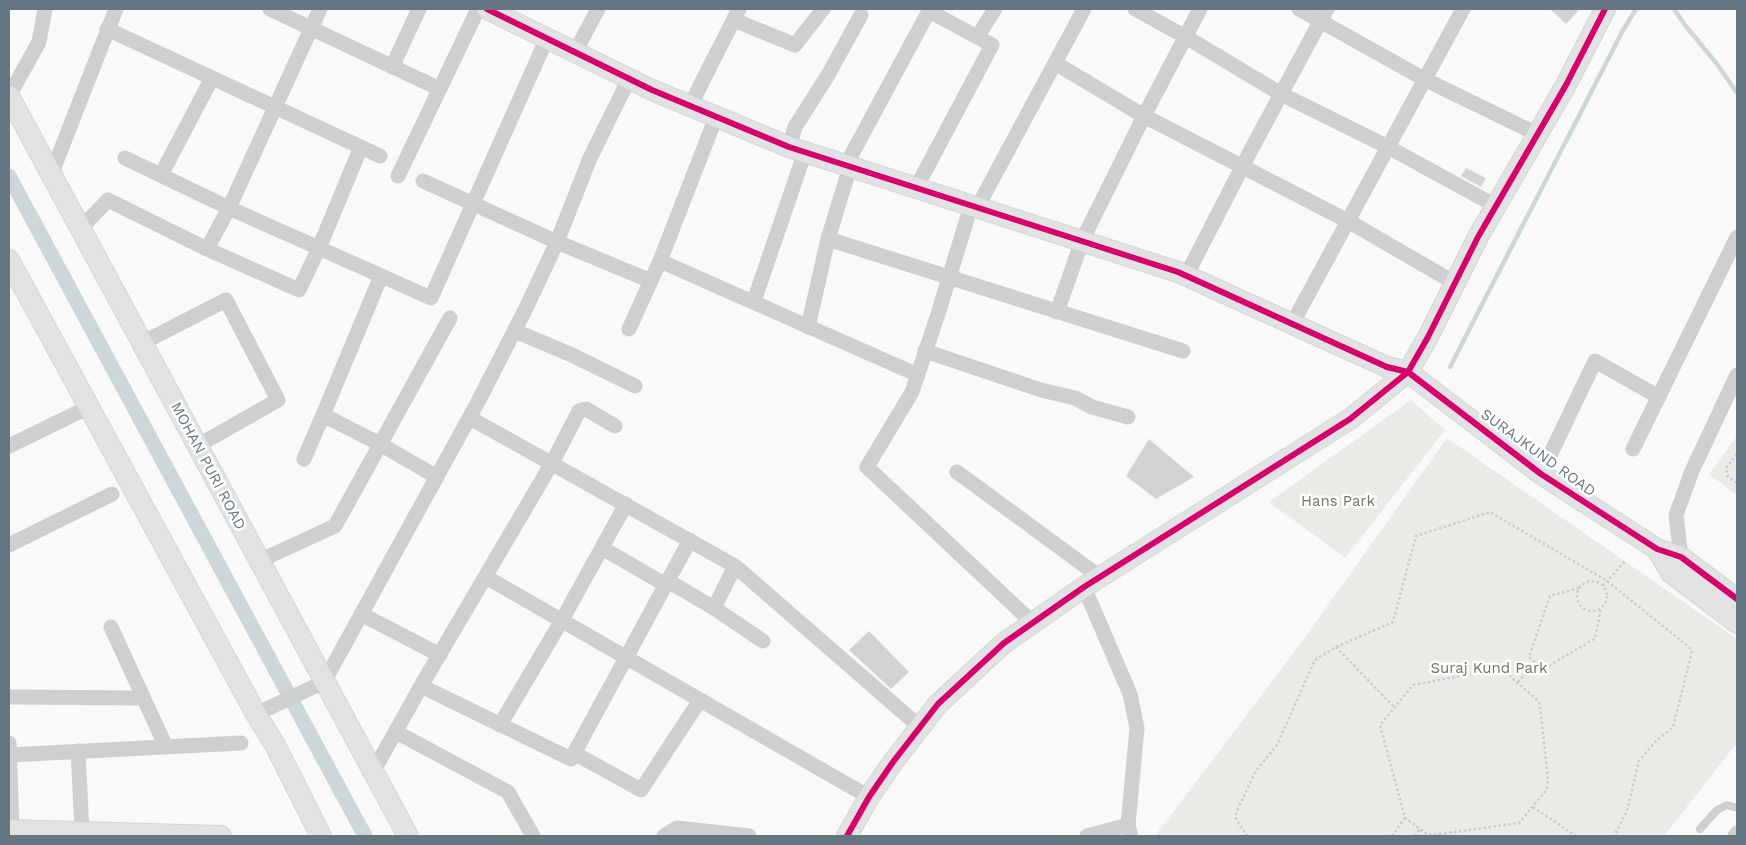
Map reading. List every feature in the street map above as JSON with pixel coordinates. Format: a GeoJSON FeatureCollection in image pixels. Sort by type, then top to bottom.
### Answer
{"type":"FeatureCollection","features":[{"type":"Feature","properties":{"kind":"street"},"geometry":{"type":"LineString","coordinates":[[9,96],[39,42],[45,9]]}},
{"type":"Feature","properties":{"kind":"street"},"geometry":{"type":"LineString","coordinates":[[51,175],[116,9]]}},
{"type":"Feature","properties":{"kind":"street"},"geometry":{"type":"LineString","coordinates":[[270,9],[440,89]]}},
{"type":"Feature","properties":{"kind":"street"},"geometry":{"type":"LineString","coordinates":[[207,249],[229,208],[310,27],[320,9]]}},
{"type":"Feature","properties":{"kind":"street"},"geometry":{"type":"LineString","coordinates":[[392,67],[418,9]]}},
{"type":"Feature","properties":{"kind":"street"},"geometry":{"type":"LineString","coordinates":[[398,176],[478,9]]}},
{"type":"Feature","properties":{"kind":"street"},"geometry":{"type":"LineString","coordinates":[[487,9],[510,14],[547,38],[629,78],[690,106],[797,150],[1186,276],[1387,367],[1408,372]]}},
{"type":"Feature","properties":{"kind":"street"},"geometry":{"type":"LineString","coordinates":[[575,52],[598,9]]}},
{"type":"Feature","properties":{"kind":"street"},"geometry":{"type":"LineString","coordinates":[[690,106],[737,14],[795,45],[823,9]]}},
{"type":"Feature","properties":{"kind":"street"},"geometry":{"type":"LineString","coordinates":[[977,37],[995,9]]}},
{"type":"Feature","properties":{"kind":"street"},"geometry":{"type":"LineString","coordinates":[[1033,623],[867,467],[912,392],[949,276],[974,207],[1084,9]]}},
{"type":"Feature","properties":{"kind":"street"},"geometry":{"type":"LineString","coordinates":[[1135,9],[1281,94],[1388,147],[1496,206]]}},
{"type":"Feature","properties":{"kind":"street"},"geometry":{"type":"LineString","coordinates":[[1057,312],[1082,242],[1144,116],[1200,9]]}},
{"type":"Feature","properties":{"kind":"street"},"geometry":{"type":"LineString","coordinates":[[1299,9],[1324,15],[1424,79],[1537,134]]}},
{"type":"Feature","properties":{"kind":"street"},"geometry":{"type":"LineString","coordinates":[[1292,324],[1463,9]]}},
{"type":"Feature","properties":{"kind":"street"},"geometry":{"type":"LineString","coordinates":[[847,836],[869,797],[938,704],[1004,643],[1092,582],[1350,419],[1408,372],[1496,206],[1566,85],[1605,9]]}},
{"type":"Feature","properties":{"kind":"street"},"geometry":{"type":"LineString","coordinates":[[808,327],[828,239],[848,166],[929,10],[992,45],[916,188]]}},
{"type":"Feature","properties":{"kind":"street"},"geometry":{"type":"LineString","coordinates":[[754,301],[797,150],[795,126],[828,75],[862,15]]}},
{"type":"Feature","properties":{"kind":"street"},"geometry":{"type":"LineString","coordinates":[[1186,276],[1324,15]]}},
{"type":"Feature","properties":{"kind":"street"},"geometry":{"type":"LineString","coordinates":[[107,29],[380,156]]}},
{"type":"Feature","properties":{"kind":"street"},"geometry":{"type":"LineString","coordinates":[[125,158],[229,208],[431,298],[547,38]]}},
{"type":"Feature","properties":{"kind":"street"},"geometry":{"type":"LineString","coordinates":[[1055,63],[1144,116],[1348,222],[1455,283]]}},
{"type":"Feature","properties":{"kind":"street"},"geometry":{"type":"LineString","coordinates":[[161,175],[212,78]]}},
{"type":"Feature","properties":{"kind":"street"},"geometry":{"type":"LineString","coordinates":[[256,714],[324,682],[470,418],[515,331],[557,242],[590,158],[629,78]]}},
{"type":"Feature","properties":{"kind":"street","name":"MOHAN PURI ROAD"},"geometry":{"type":"LineString","coordinates":[[9,96],[408,836]]}},
{"type":"Feature","properties":{"kind":"street"},"geometry":{"type":"LineString","coordinates":[[629,329],[660,261],[716,117]]}},
{"type":"Feature","properties":{"kind":"street"},"geometry":{"type":"LineString","coordinates":[[80,229],[108,200],[207,249],[299,290],[319,248],[360,147]]}},
{"type":"Feature","properties":{"kind":"street"},"geometry":{"type":"LineString","coordinates":[[422,181],[557,242],[651,281]]}},
{"type":"Feature","properties":{"kind":"street"},"geometry":{"type":"LineString","coordinates":[[1633,449],[1737,237]]}},
{"type":"Feature","properties":{"kind":"street"},"geometry":{"type":"LineString","coordinates":[[828,239],[1183,351]]}},
{"type":"Feature","properties":{"kind":"street"},"geometry":{"type":"LineString","coordinates":[[660,261],[918,375]]}},
{"type":"Feature","properties":{"kind":"street"},"geometry":{"type":"LineString","coordinates":[[11,271],[89,407],[256,714],[275,745],[321,836]]}},
{"type":"Feature","properties":{"kind":"street"},"geometry":{"type":"LineString","coordinates":[[304,459],[381,276]]}},
{"type":"Feature","properties":{"kind":"street"},"geometry":{"type":"LineString","coordinates":[[142,344],[226,300],[278,400],[197,446]]}},
{"type":"Feature","properties":{"kind":"street"},"geometry":{"type":"LineString","coordinates":[[259,561],[335,526],[450,318]]}},
{"type":"Feature","properties":{"kind":"street"},"geometry":{"type":"LineString","coordinates":[[515,331],[572,355],[635,386]]}},
{"type":"Feature","properties":{"kind":"street"},"geometry":{"type":"LineString","coordinates":[[925,351],[1041,390],[1075,398],[1092,407],[1128,417]]}},
{"type":"Feature","properties":{"kind":"street"},"geometry":{"type":"LineString","coordinates":[[1541,474],[1596,361],[1659,397]]}},
{"type":"Feature","properties":{"kind":"street","name":"SURAJKUND ROAD"},"geometry":{"type":"LineString","coordinates":[[1408,372],[1541,474],[1657,549],[1676,565]]}},
{"type":"Feature","properties":{"kind":"street"},"geometry":{"type":"LineString","coordinates":[[1737,375],[1692,470],[1676,516],[1676,565],[1737,623]]}},
{"type":"Feature","properties":{"kind":"street"},"geometry":{"type":"LineString","coordinates":[[9,446],[89,407]]}},
{"type":"Feature","properties":{"kind":"street"},"geometry":{"type":"LineString","coordinates":[[373,772],[421,686],[552,463],[579,411],[586,410],[596,414],[615,426]]}},
{"type":"Feature","properties":{"kind":"street"},"geometry":{"type":"LineString","coordinates":[[323,415],[380,444],[437,477]]}},
{"type":"Feature","properties":{"kind":"street"},"geometry":{"type":"LineString","coordinates":[[470,418],[735,566],[920,728]]}},
{"type":"Feature","properties":{"kind":"street"},"geometry":{"type":"LineString","coordinates":[[957,472],[1092,582],[1130,694],[1137,728],[1130,831],[1087,836]]}},
{"type":"Feature","properties":{"kind":"street"},"geometry":{"type":"LineString","coordinates":[[9,545],[112,494]]}},
{"type":"Feature","properties":{"kind":"street"},"geometry":{"type":"LineString","coordinates":[[500,725],[562,620],[626,504]]}},
{"type":"Feature","properties":{"kind":"street"},"geometry":{"type":"LineString","coordinates":[[421,686],[571,759],[690,540]]}},
{"type":"Feature","properties":{"kind":"street"},"geometry":{"type":"LineString","coordinates":[[602,548],[714,608],[762,640]]}},
{"type":"Feature","properties":{"kind":"street"},"geometry":{"type":"LineString","coordinates":[[1676,565],[1737,599]]}},
{"type":"Feature","properties":{"kind":"street"},"geometry":{"type":"LineString","coordinates":[[714,608],[735,566]]}},
{"type":"Feature","properties":{"kind":"street"},"geometry":{"type":"LineString","coordinates":[[486,577],[869,797]]}},
{"type":"Feature","properties":{"kind":"street"},"geometry":{"type":"LineString","coordinates":[[361,614],[440,655]]}},
{"type":"Feature","properties":{"kind":"street"},"geometry":{"type":"LineString","coordinates":[[110,627],[166,747]]}},
{"type":"Feature","properties":{"kind":"street"},"geometry":{"type":"LineString","coordinates":[[9,697],[143,698]]}},
{"type":"Feature","properties":{"kind":"street"},"geometry":{"type":"LineString","coordinates":[[574,753],[641,790],[700,700]]}},
{"type":"Feature","properties":{"kind":"street"},"geometry":{"type":"LineString","coordinates":[[396,732],[508,792],[533,836]]}},
{"type":"Feature","properties":{"kind":"street"},"geometry":{"type":"LineString","coordinates":[[9,743],[11,830],[220,836]]}},
{"type":"Feature","properties":{"kind":"street"},"geometry":{"type":"LineString","coordinates":[[9,755],[240,743]]}},
{"type":"Feature","properties":{"kind":"street"},"geometry":{"type":"LineString","coordinates":[[76,833],[78,752]]}},
{"type":"Feature","properties":{"kind":"street"},"geometry":{"type":"LineString","coordinates":[[664,836],[677,828],[749,836]]}},
{"type":"Feature","properties":{"kind":"lane"},"geometry":{"type":"LineString","coordinates":[[1700,829],[1717,810],[1727,804],[1737,808]]}},
{"type":"Feature","properties":{"kind":"path"},"geometry":{"type":"LineString","coordinates":[[1737,454],[1726,468],[1728,477],[1737,484]]}},
{"type":"Feature","properties":{"kind":"path"},"geometry":{"type":"LineString","coordinates":[[1248,836],[1236,820],[1236,813],[1255,772],[1276,745],[1315,660],[1336,647],[1394,622],[1416,536],[1485,513],[1494,514],[1606,581],[1690,648],[1692,652],[1674,727],[1655,742],[1639,761],[1627,811],[1614,836]]}},
{"type":"Feature","properties":{"kind":"path"},"geometry":{"type":"LineString","coordinates":[[1602,586],[1625,561]]}},
{"type":"Feature","properties":{"kind":"path"},"geometry":{"type":"LineString","coordinates":[[1590,582],[1598,583],[1602,586],[1606,596],[1605,603],[1601,608],[1595,638],[1543,669],[1535,663],[1529,657],[1550,596],[1579,588],[1590,582]]}},
{"type":"Feature","properties":{"kind":"path"},"geometry":{"type":"LineString","coordinates":[[1579,588],[1576,596],[1582,608],[1589,611],[1601,608]]}},
{"type":"Feature","properties":{"kind":"path"},"geometry":{"type":"LineString","coordinates":[[1336,647],[1394,707]]}},
{"type":"Feature","properties":{"kind":"path"},"geometry":{"type":"LineString","coordinates":[[1518,682],[1535,663]]}},
{"type":"Feature","properties":{"kind":"path"},"geometry":{"type":"LineString","coordinates":[[1496,669],[1503,670],[1518,682],[1540,705],[1547,789],[1522,821],[1516,825],[1427,834],[1405,818],[1380,728],[1381,722],[1394,707],[1410,688],[1418,684],[1496,669]]}},
{"type":"Feature","properties":{"kind":"path"},"geometry":{"type":"LineString","coordinates":[[1533,807],[1576,836]]}},
{"type":"Feature","properties":{"kind":"path"},"geometry":{"type":"LineString","coordinates":[[1392,836],[1405,818]]}},
{"type":"Feature","properties":{"kind":"path"},"geometry":{"type":"LineString","coordinates":[[1415,836],[1420,829]]}},
{"type":"Feature","properties":{"kind":"green space","name":"Hans Park"},"geometry":{"type":"Polygon","coordinates":[[[1411,400],[1445,430],[1345,558],[1269,502],[1411,400]]]}},
{"type":"Feature","properties":{"kind":"green space"},"geometry":{"type":"Polygon","coordinates":[[[1737,436],[1737,495],[1709,474],[1737,436]]]}},
{"type":"Feature","properties":{"kind":"green space","name":"Suraj Kund Park"},"geometry":{"type":"Polygon","coordinates":[[[1447,438],[1737,639],[1737,743],[1664,836],[1155,836],[1301,643],[1447,438]]]}},
{"type":"Feature","properties":{"kind":"building"},"geometry":{"type":"Polygon","coordinates":[[[1550,9],[1580,9],[1566,24],[1550,9]]]}},
{"type":"Feature","properties":{"kind":"building"},"geometry":{"type":"Polygon","coordinates":[[[1466,168],[1486,178],[1481,187],[1461,176],[1466,168]]]}},
{"type":"Feature","properties":{"kind":"building"},"geometry":{"type":"Polygon","coordinates":[[[1149,439],[1194,477],[1156,499],[1126,476],[1149,439]]]}},
{"type":"Feature","properties":{"kind":"building"},"geometry":{"type":"Polygon","coordinates":[[[869,631],[909,672],[891,689],[849,650],[869,631]]]}},
{"type":"Feature","properties":{"kind":"waterway"},"geometry":{"type":"LineString","coordinates":[[1450,367],[1622,32],[1636,9]]}},
{"type":"Feature","properties":{"kind":"waterway"},"geometry":{"type":"LineString","coordinates":[[1674,9],[1737,93]]}},
{"type":"Feature","properties":{"kind":"waterway"},"geometry":{"type":"LineString","coordinates":[[9,176],[365,836]]}},
{"type":"Feature","properties":{"kind":"cycle path"},"geometry":{"type":"LineString","coordinates":[[487,9],[652,90],[789,147],[1178,272],[1387,367],[1408,372],[1541,474],[1657,549],[1681,557],[1737,599]]}},
{"type":"Feature","properties":{"kind":"cycle path"},"geometry":{"type":"LineString","coordinates":[[847,836],[869,797],[893,762],[938,704],[1004,643],[1084,587],[1350,419],[1408,372],[1428,337],[1478,237],[1566,85],[1605,9]]}}]}
